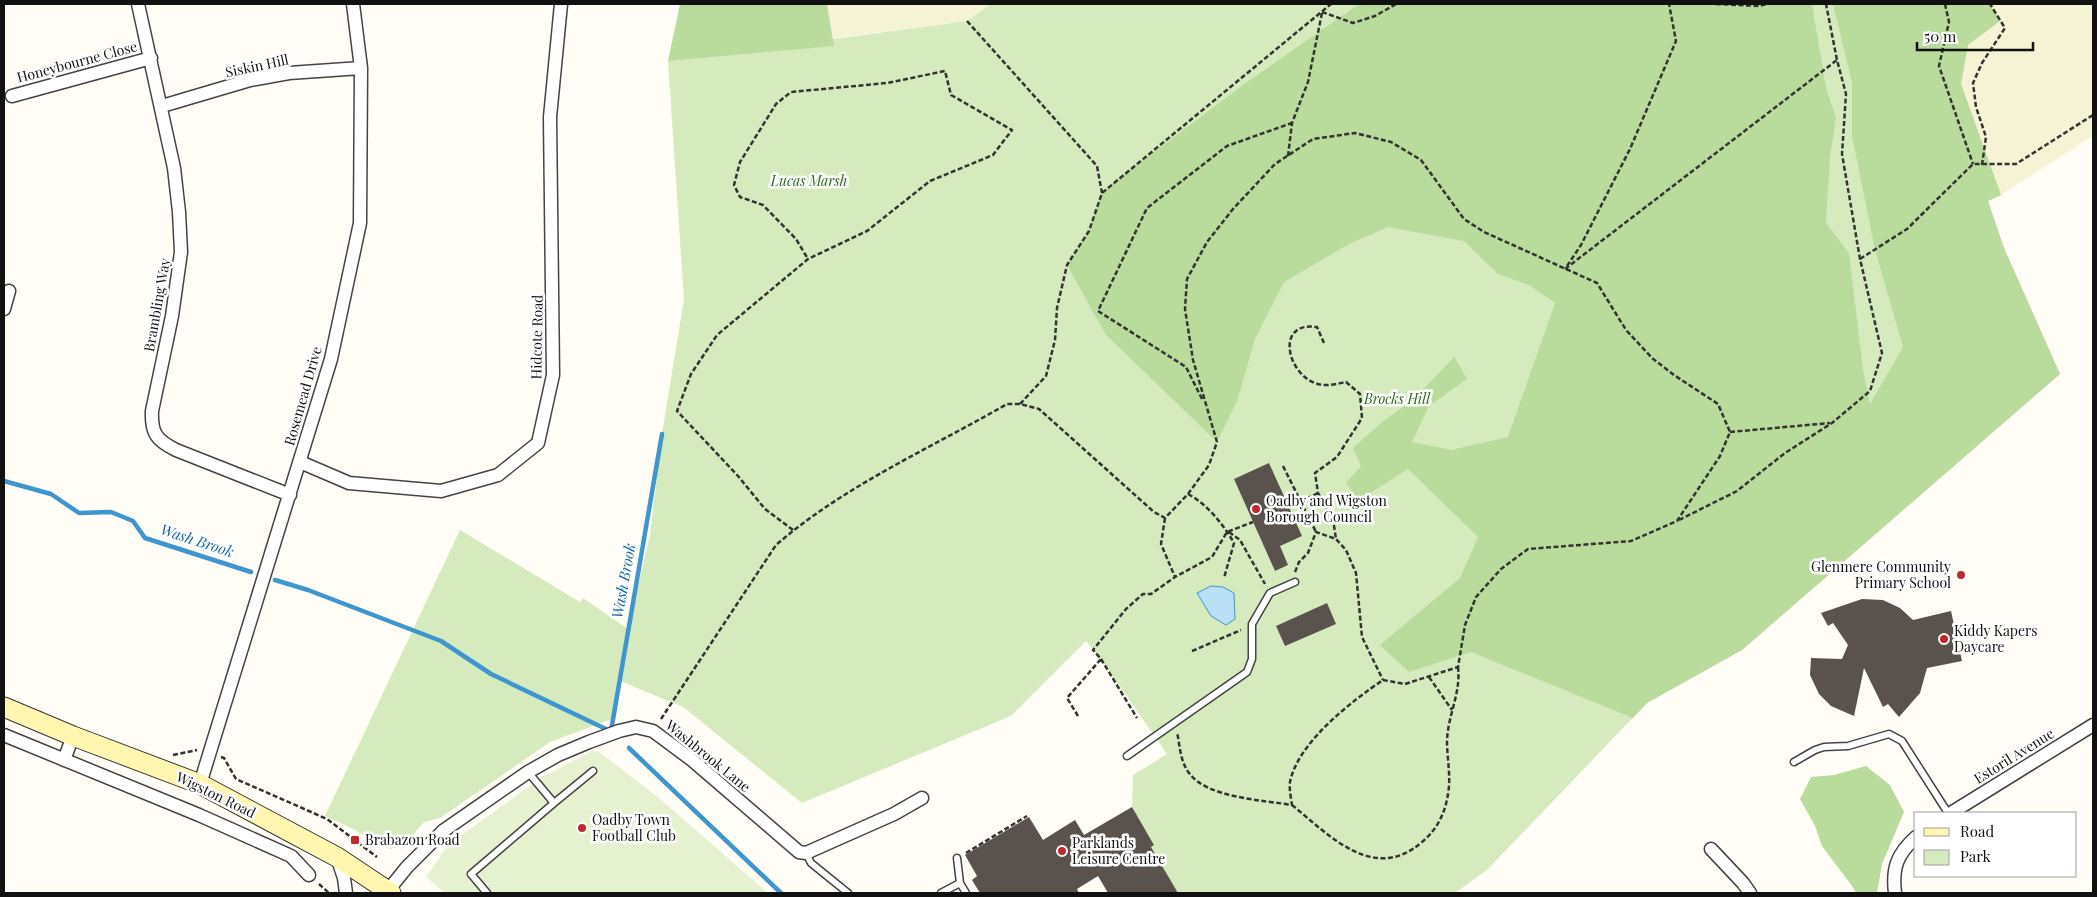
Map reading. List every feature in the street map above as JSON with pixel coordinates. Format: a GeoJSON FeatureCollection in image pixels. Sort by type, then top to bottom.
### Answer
{"type":"FeatureCollection","features":[{"type":"Feature","properties":{"kind":"main road","name":"Wigston Road"},"geometry":{"type":"LineString","coordinates":[[4,707],[73,736],[200,784],[337,857],[388,892]]}},
{"type":"Feature","properties":{"kind":"street","name":"Brambling Way"},"geometry":{"type":"LineString","coordinates":[[138,4],[162,106],[180,212],[181,252],[172,316],[151,423],[155,434],[164,444],[290,495]]}},
{"type":"Feature","properties":{"kind":"street","name":"Rosemead Drive"},"geometry":{"type":"LineString","coordinates":[[200,784],[331,359],[360,223],[361,68],[353,4]]}},
{"type":"Feature","properties":{"kind":"street","name":"Hidcote Road"},"geometry":{"type":"LineString","coordinates":[[300,462],[349,483],[441,491],[498,476],[538,443],[553,375],[550,117],[562,4]]}},
{"type":"Feature","properties":{"kind":"street","name":"Honeybourne Close"},"geometry":{"type":"LineString","coordinates":[[12,96],[151,58]]}},
{"type":"Feature","properties":{"kind":"street","name":"Siskin Hill"},"geometry":{"type":"LineString","coordinates":[[162,106],[250,80],[289,72],[361,68]]}},
{"type":"Feature","properties":{"kind":"street"},"geometry":{"type":"LineString","coordinates":[[4,309],[9,291]]}},
{"type":"Feature","properties":{"kind":"street","name":"Estoril Avenue"},"geometry":{"type":"LineString","coordinates":[[1952,812],[2093,725]]}},
{"type":"Feature","properties":{"kind":"street","name":"Washbrook Lane"},"geometry":{"type":"LineString","coordinates":[[388,892],[425,848],[443,831],[528,772],[558,755],[589,742],[620,731],[636,728],[653,731],[692,760],[799,852],[806,853]]}},
{"type":"Feature","properties":{"kind":"street","name":"Wigston Road"},"geometry":{"type":"LineString","coordinates":[[4,735],[199,815],[291,856],[309,875]]}},
{"type":"Feature","properties":{"kind":"street"},"geometry":{"type":"LineString","coordinates":[[64,760],[73,736]]}},
{"type":"Feature","properties":{"kind":"street"},"geometry":{"type":"LineString","coordinates":[[806,853],[894,814],[922,798]]}},
{"type":"Feature","properties":{"kind":"street"},"geometry":{"type":"LineString","coordinates":[[1895,893],[1896,863],[1904,848],[1914,839]]}},
{"type":"Feature","properties":{"kind":"street"},"geometry":{"type":"LineString","coordinates":[[1711,848],[1750,893]]}},
{"type":"Feature","properties":{"kind":"street"},"geometry":{"type":"LineString","coordinates":[[337,857],[344,878],[346,893]]}},
{"type":"Feature","properties":{"kind":"lane"},"geometry":{"type":"LineString","coordinates":[[1127,756],[1247,672],[1252,659],[1252,624],[1270,593],[1295,582]]}},
{"type":"Feature","properties":{"kind":"lane"},"geometry":{"type":"LineString","coordinates":[[1794,762],[1824,747],[1848,746],[1889,734],[1902,740],[1949,812]]}},
{"type":"Feature","properties":{"kind":"lane"},"geometry":{"type":"LineString","coordinates":[[487,893],[471,874],[592,771]]}},
{"type":"Feature","properties":{"kind":"lane"},"geometry":{"type":"LineString","coordinates":[[528,772],[554,803]]}},
{"type":"Feature","properties":{"kind":"lane","name":"Washbrook Lane"},"geometry":{"type":"LineString","coordinates":[[806,853],[811,862],[848,893]]}},
{"type":"Feature","properties":{"kind":"lane"},"geometry":{"type":"LineString","coordinates":[[956,858],[960,883],[966,893]]}},
{"type":"Feature","properties":{"kind":"lane"},"geometry":{"type":"LineString","coordinates":[[940,893],[960,883]]}},
{"type":"Feature","properties":{"kind":"path"},"geometry":{"type":"LineString","coordinates":[[1102,193],[1331,4]]}},
{"type":"Feature","properties":{"kind":"path"},"geometry":{"type":"LineString","coordinates":[[1322,12],[1353,23],[1375,16],[1396,4]]}},
{"type":"Feature","properties":{"kind":"path"},"geometry":{"type":"LineString","coordinates":[[1565,269],[1581,245],[1630,149],[1676,41],[1669,4]]}},
{"type":"Feature","properties":{"kind":"path"},"geometry":{"type":"LineString","coordinates":[[1716,4],[1759,6],[1767,4]]}},
{"type":"Feature","properties":{"kind":"path"},"geometry":{"type":"LineString","coordinates":[[1176,722],[1182,759],[1190,774],[1212,791],[1292,805],[1330,837],[1374,859],[1393,858],[1413,850],[1434,832],[1442,818],[1449,786],[1447,739],[1452,710],[1460,683],[1458,666],[1465,625],[1476,597],[1501,569],[1528,549],[1631,540],[1677,521],[1737,491],[1785,453],[1832,423],[1870,391],[1882,354],[1860,260],[1842,154],[1846,94],[1826,4]]}},
{"type":"Feature","properties":{"kind":"path"},"geometry":{"type":"LineString","coordinates":[[1945,4],[1949,22],[1939,66],[1973,164]]}},
{"type":"Feature","properties":{"kind":"path"},"geometry":{"type":"LineString","coordinates":[[1982,165],[1986,137],[1976,107],[1973,83],[1982,63],[2005,28],[1990,4]]}},
{"type":"Feature","properties":{"kind":"path"},"geometry":{"type":"LineString","coordinates":[[1288,156],[1292,123],[1308,82],[1322,12]]}},
{"type":"Feature","properties":{"kind":"path"},"geometry":{"type":"LineString","coordinates":[[967,21],[1098,166],[1102,193],[1089,231],[1067,265],[1057,308],[1055,340],[1046,376],[1020,404]]}},
{"type":"Feature","properties":{"kind":"path"},"geometry":{"type":"LineString","coordinates":[[1565,269],[1837,60]]}},
{"type":"Feature","properties":{"kind":"path"},"geometry":{"type":"LineString","coordinates":[[793,530],[765,509],[738,476],[677,411],[690,374],[717,335],[808,260],[867,231],[930,181],[993,155],[1012,130],[950,95],[944,71],[887,83],[791,92],[776,104],[740,162],[734,185],[740,197],[763,205],[796,239],[808,260]]}},
{"type":"Feature","properties":{"kind":"path"},"geometry":{"type":"LineString","coordinates":[[1973,164],[2016,164],[2093,115]]}},
{"type":"Feature","properties":{"kind":"path"},"geometry":{"type":"LineString","coordinates":[[1205,406],[1186,367],[1098,311],[1147,208],[1227,146],[1292,123]]}},
{"type":"Feature","properties":{"kind":"path"},"geometry":{"type":"LineString","coordinates":[[1175,577],[1161,544],[1165,518],[1188,494],[1209,466],[1217,442],[1193,360],[1185,309],[1187,279],[1207,242],[1275,164],[1314,139],[1354,133],[1391,142],[1420,160],[1464,218],[1484,232],[1597,283],[1626,330],[1652,358],[1718,404],[1730,432],[1720,456],[1677,521]]}},
{"type":"Feature","properties":{"kind":"path"},"geometry":{"type":"LineString","coordinates":[[1860,260],[1908,229],[1973,164]]}},
{"type":"Feature","properties":{"kind":"path"},"geometry":{"type":"LineString","coordinates":[[1324,343],[1317,327],[1307,326],[1294,332],[1288,344],[1293,363],[1304,377],[1316,384],[1330,385],[1346,382],[1360,394],[1362,418],[1337,457],[1315,474],[1318,493],[1333,519],[1336,539]]}},
{"type":"Feature","properties":{"kind":"path"},"geometry":{"type":"LineString","coordinates":[[653,731],[776,545],[802,522],[894,466],[1007,404],[1020,404],[1039,409],[1154,512],[1165,518]]}},
{"type":"Feature","properties":{"kind":"path"},"geometry":{"type":"LineString","coordinates":[[1730,432],[1832,423]]}},
{"type":"Feature","properties":{"kind":"path"},"geometry":{"type":"LineString","coordinates":[[1283,466],[1316,532],[1336,539],[1346,550],[1356,573],[1362,638],[1383,680]]}},
{"type":"Feature","properties":{"kind":"path"},"geometry":{"type":"LineString","coordinates":[[1300,502],[1318,493]]}},
{"type":"Feature","properties":{"kind":"path"},"geometry":{"type":"LineString","coordinates":[[1188,494],[1200,500],[1234,543],[1224,578]]}},
{"type":"Feature","properties":{"kind":"path"},"geometry":{"type":"LineString","coordinates":[[1137,718],[1101,659],[1093,650],[1126,609],[1143,594],[1151,594],[1175,577],[1206,561],[1212,557],[1227,532],[1253,522]]}},
{"type":"Feature","properties":{"kind":"path"},"geometry":{"type":"LineString","coordinates":[[1227,532],[1240,540],[1270,593]]}},
{"type":"Feature","properties":{"kind":"path"},"geometry":{"type":"LineString","coordinates":[[1295,582],[1294,574],[1299,562],[1308,553],[1316,532]]}},
{"type":"Feature","properties":{"kind":"path"},"geometry":{"type":"LineString","coordinates":[[1192,651],[1252,624]]}},
{"type":"Feature","properties":{"kind":"path"},"geometry":{"type":"LineString","coordinates":[[1078,716],[1067,698],[1101,659]]}},
{"type":"Feature","properties":{"kind":"path"},"geometry":{"type":"LineString","coordinates":[[1292,805],[1290,782],[1302,754],[1325,727],[1353,700],[1383,680],[1406,684],[1458,666]]}},
{"type":"Feature","properties":{"kind":"path"},"geometry":{"type":"LineString","coordinates":[[1429,677],[1452,710]]}},
{"type":"Feature","properties":{"kind":"path"},"geometry":{"type":"LineString","coordinates":[[956,858],[1027,816]]}},
{"type":"Feature","properties":{"kind":"shaded area"},"geometry":{"type":"Polygon","coordinates":[[[827,4],[990,4],[967,21],[833,38],[827,4]]]}},
{"type":"Feature","properties":{"kind":"shaded area"},"geometry":{"type":"Polygon","coordinates":[[[1989,4],[2093,4],[2093,136],[2001,195],[1961,84],[1968,45],[2001,20],[1989,4]]]}},
{"type":"Feature","properties":{"kind":"green space"},"geometry":{"type":"Polygon","coordinates":[[[680,4],[827,4],[834,46],[668,61],[680,4]]]}},
{"type":"Feature","properties":{"kind":"green space","name":"Brocks Hill"},"geometry":{"type":"Polygon","coordinates":[[[990,4],[1989,4],[2001,20],[1968,45],[1961,84],[2001,195],[1988,201],[2004,248],[2060,374],[1742,650],[1647,703],[1487,870],[1455,893],[1178,893],[1151,847],[1154,845],[1132,807],[1133,775],[1167,754],[1101,659],[1086,641],[1011,716],[802,803],[683,707],[620,681],[612,719],[550,742],[440,818],[424,822],[405,844],[391,849],[375,844],[355,830],[325,816],[460,530],[580,602],[583,598],[628,629],[650,535],[662,434],[684,299],[668,61],[967,21],[990,4]]]}},
{"type":"Feature","properties":{"kind":"green space"},"geometry":{"type":"Polygon","coordinates":[[[1359,4],[1812,4],[1826,88],[1836,118],[1830,157],[1826,223],[1849,253],[1863,369],[1870,404],[1903,347],[1875,250],[1852,136],[1852,82],[1833,4],[1989,4],[2001,20],[1968,45],[1961,84],[2001,195],[1988,201],[2004,248],[2060,374],[1742,650],[1647,703],[1633,718],[1471,652],[1409,672],[1380,645],[1460,578],[1478,537],[1408,469],[1359,500],[1346,483],[1361,466],[1353,448],[1382,422],[1413,400],[1454,357],[1467,379],[1429,406],[1412,442],[1451,450],[1508,437],[1555,303],[1529,285],[1498,274],[1464,241],[1388,227],[1351,243],[1284,282],[1255,339],[1237,401],[1217,442],[1106,335],[1067,265],[1089,231],[1102,193],[1114,182],[1247,82],[1359,4]]]}},
{"type":"Feature","properties":{"kind":"green space","name":"Oadby Town Football Club"},"geometry":{"type":"Polygon","coordinates":[[[592,751],[598,751],[658,797],[768,893],[445,893],[426,877],[448,845],[542,777],[592,751]]]}},
{"type":"Feature","properties":{"kind":"green space"},"geometry":{"type":"Polygon","coordinates":[[[1866,766],[1890,785],[1904,812],[1882,864],[1877,893],[1856,893],[1822,846],[1815,826],[1800,799],[1811,777],[1834,775],[1866,766]]]}},
{"type":"Feature","properties":{"kind":"water"},"geometry":{"type":"Polygon","coordinates":[[[1211,586],[1223,587],[1234,593],[1235,619],[1226,625],[1211,616],[1197,593],[1211,586]]]}},
{"type":"Feature","properties":{"kind":"building"},"geometry":{"type":"Polygon","coordinates":[[[1269,463],[1302,536],[1280,546],[1288,565],[1275,571],[1234,479],[1269,463]]]}},
{"type":"Feature","properties":{"kind":"building"},"geometry":{"type":"Polygon","coordinates":[[[1862,599],[1883,600],[1900,608],[1913,620],[1951,611],[1962,661],[1927,668],[1920,693],[1899,717],[1888,704],[1883,707],[1864,668],[1854,716],[1831,706],[1819,694],[1810,675],[1811,658],[1842,659],[1848,645],[1833,623],[1828,626],[1821,613],[1862,599]]]}},
{"type":"Feature","properties":{"kind":"building"},"geometry":{"type":"Polygon","coordinates":[[[1327,603],[1336,624],[1285,646],[1276,626],[1327,603]]]}},
{"type":"Feature","properties":{"kind":"building","name":"Parklands Leisure Centre"},"geometry":{"type":"Polygon","coordinates":[[[1132,807],[1154,845],[1151,847],[1178,893],[1108,893],[1098,876],[1077,889],[1079,893],[980,893],[972,880],[977,876],[965,855],[1029,817],[1043,840],[1075,820],[1084,835],[1132,807]]]}},
{"type":"Feature","properties":{"kind":"waterway","name":"Wash Brook"},"geometry":{"type":"LineString","coordinates":[[611,731],[662,434]]}},
{"type":"Feature","properties":{"kind":"waterway","name":"Wash Brook"},"geometry":{"type":"LineString","coordinates":[[4,481],[51,494],[79,513],[111,512],[133,521],[145,538],[251,572]]}},
{"type":"Feature","properties":{"kind":"waterway"},"geometry":{"type":"LineString","coordinates":[[275,580],[308,590],[441,641],[491,674],[610,731]]}},
{"type":"Feature","properties":{"kind":"waterway","name":"Wash Brook"},"geometry":{"type":"LineString","coordinates":[[629,748],[781,893]]}},
{"type":"Feature","properties":{"kind":"place","name":"Oadby and Wigston Borough Council"},"geometry":{"type":"Point","coordinates":[1256,509]}},
{"type":"Feature","properties":{"kind":"place","name":"Glenmere Community Primary School"},"geometry":{"type":"Point","coordinates":[1961,575]}},
{"type":"Feature","properties":{"kind":"place","name":"Kiddy Kapers Daycare"},"geometry":{"type":"Point","coordinates":[1944,639]}},
{"type":"Feature","properties":{"kind":"place","name":"Oadby Town Football Club"},"geometry":{"type":"Point","coordinates":[582,828]}},
{"type":"Feature","properties":{"kind":"place","name":"Brabazon Road"},"geometry":{"type":"Point","coordinates":[355,840]}},
{"type":"Feature","properties":{"kind":"place","name":"Parklands Leisure Centre"},"geometry":{"type":"Point","coordinates":[1062,851]}},
{"type":"Feature","properties":{"kind":"park label","name":"Lucas Marsh"},"geometry":{"type":"Point","coordinates":[809,181]}}]}
